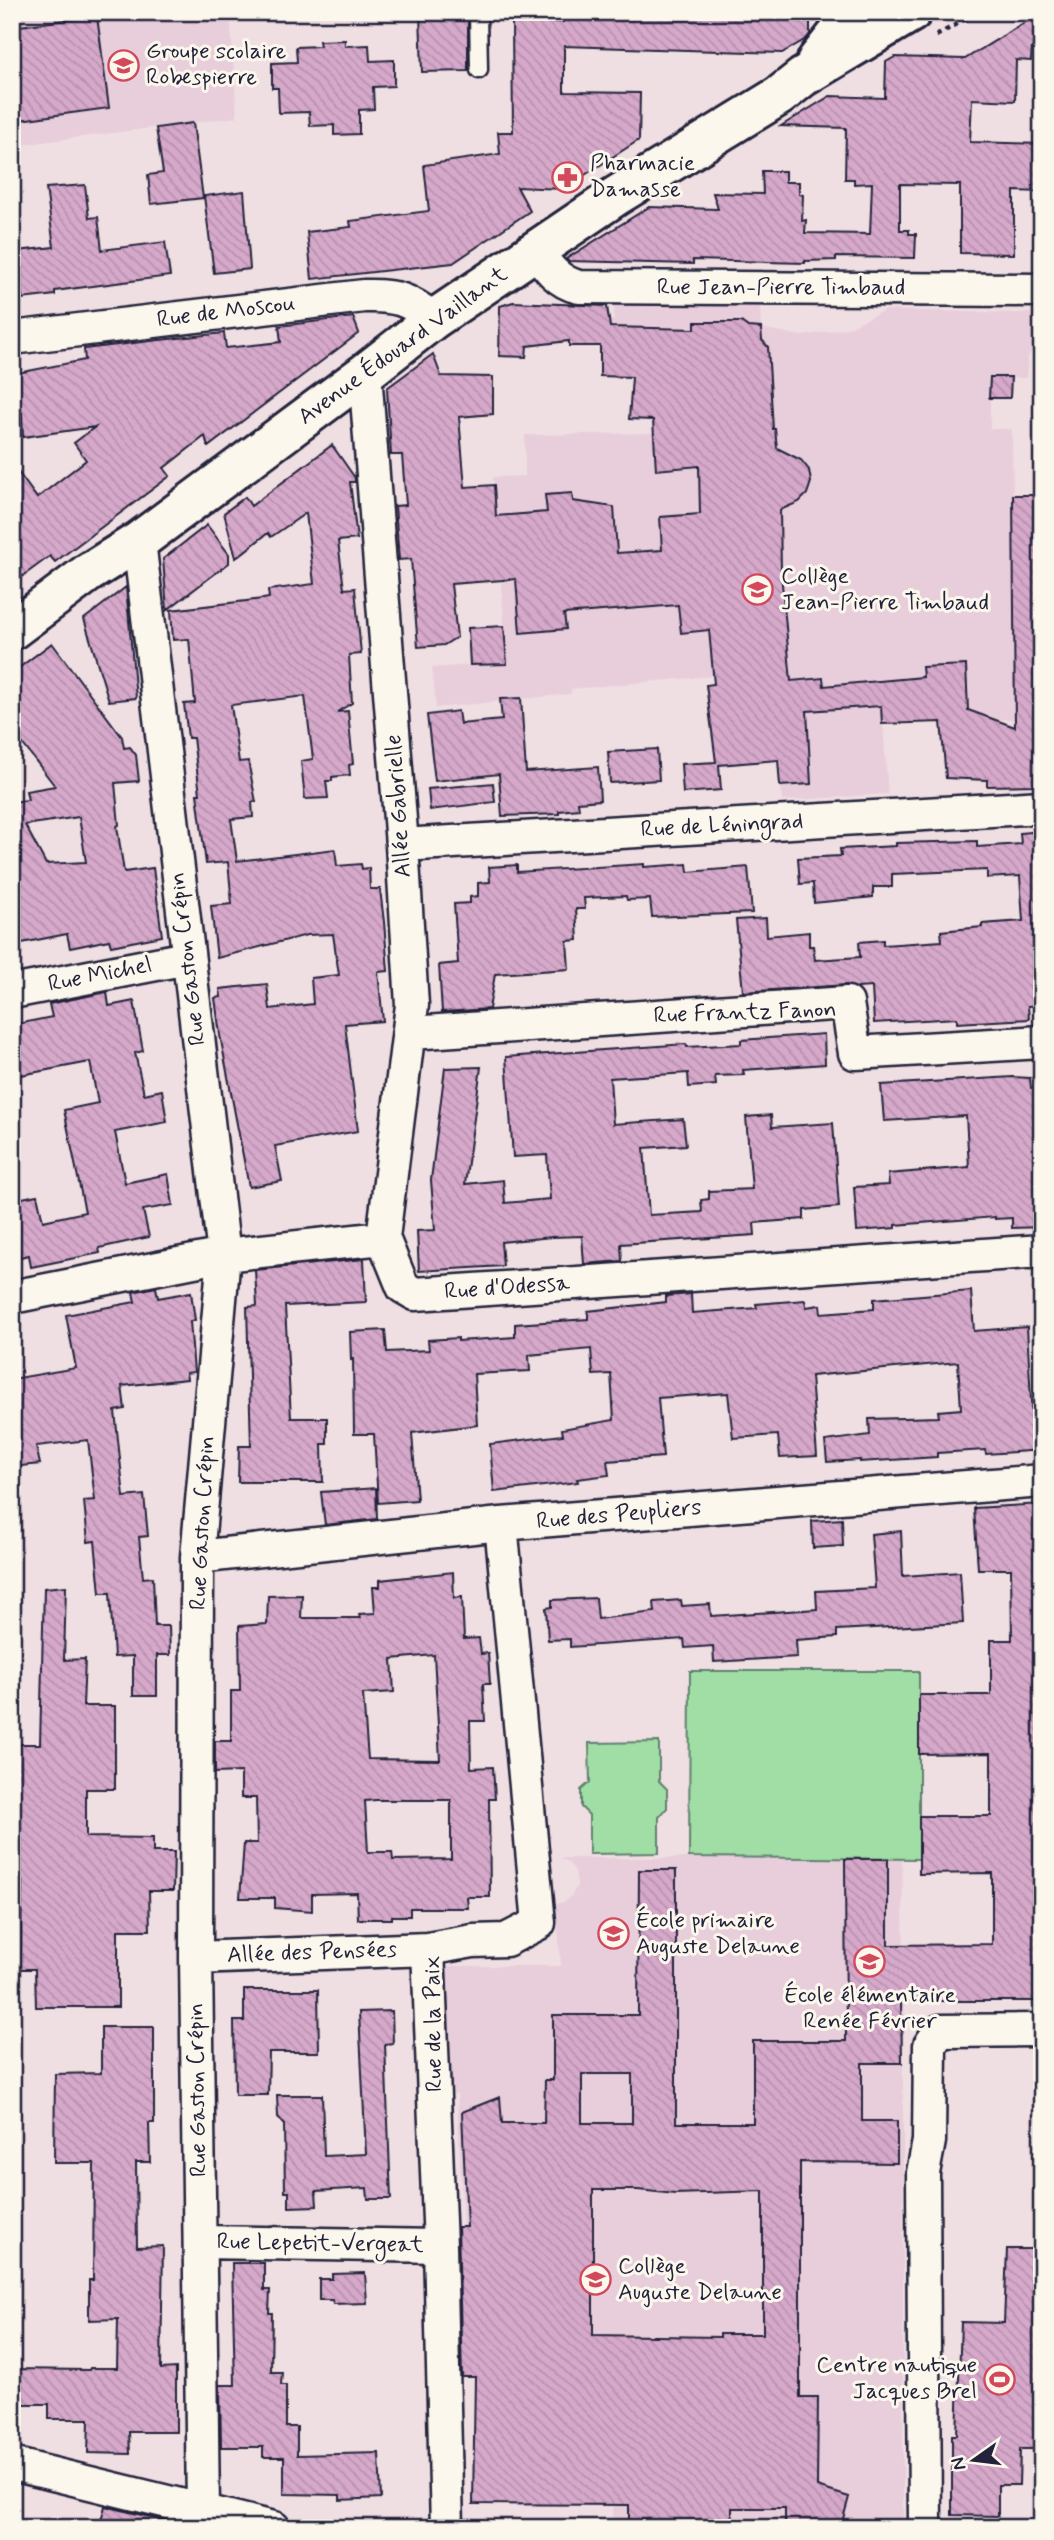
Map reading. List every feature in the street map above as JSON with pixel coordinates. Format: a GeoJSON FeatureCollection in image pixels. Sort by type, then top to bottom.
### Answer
{"type":"FeatureCollection","features":[{"type":"Feature","properties":{"kind":"main road","name":"Avenue Édouard Vaillant"},"geometry":{"type":"LineString","coordinates":[[803,76],[855,12]]}},
{"type":"Feature","properties":{"kind":"main road","name":"Avenue Édouard Vaillant"},"geometry":{"type":"LineString","coordinates":[[12,630],[88,573],[139,541],[434,319],[616,196],[779,96],[803,76],[912,12]]}},
{"type":"Feature","properties":{"kind":"street","name":"Rue Jean-Pierre Timbaud"},"geometry":{"type":"LineString","coordinates":[[536,250],[551,272],[565,284],[579,287],[1042,290]]}},
{"type":"Feature","properties":{"kind":"street","name":"Rue de Moscou"},"geometry":{"type":"LineString","coordinates":[[12,338],[364,296],[389,295],[413,303],[434,319]]}},
{"type":"Feature","properties":{"kind":"street","name":"Allée Gabrielle"},"geometry":{"type":"LineString","coordinates":[[365,373],[412,1006],[411,1033],[383,1238]]}},
{"type":"Feature","properties":{"kind":"street","name":"Rue Gaston Crépin"},"geometry":{"type":"LineString","coordinates":[[139,541],[224,1255],[197,1557],[196,1958],[203,2510]]}},
{"type":"Feature","properties":{"kind":"street","name":"Rue de Léningrad"},"geometry":{"type":"LineString","coordinates":[[402,845],[1042,807]]}},
{"type":"Feature","properties":{"kind":"street","name":"Rue Michel"},"geometry":{"type":"LineString","coordinates":[[12,992],[187,958]]}},
{"type":"Feature","properties":{"kind":"street","name":"Rue Frantz Fanon"},"geometry":{"type":"LineString","coordinates":[[411,1033],[847,1003],[855,1054],[1042,1042]]}},
{"type":"Feature","properties":{"kind":"street"},"geometry":{"type":"LineString","coordinates":[[12,1297],[224,1255],[383,1238]]}},
{"type":"Feature","properties":{"kind":"street","name":"Rue d'Odessa"},"geometry":{"type":"LineString","coordinates":[[383,1238],[403,1287],[415,1294],[1042,1251]]}},
{"type":"Feature","properties":{"kind":"street","name":"Rue des Peupliers"},"geometry":{"type":"LineString","coordinates":[[197,1557],[501,1524],[1042,1481]]}},
{"type":"Feature","properties":{"kind":"street","name":"Rue de la Paix"},"geometry":{"type":"LineString","coordinates":[[447,2528],[440,2246],[428,1949],[473,1941],[506,1940],[539,1923],[501,1524]]}},
{"type":"Feature","properties":{"kind":"street","name":"Allée des Pensées"},"geometry":{"type":"LineString","coordinates":[[196,1958],[428,1949]]}},
{"type":"Feature","properties":{"kind":"street"},"geometry":{"type":"LineString","coordinates":[[925,2528],[923,2185],[929,2141],[930,2045],[940,2031],[1042,2030]]}},
{"type":"Feature","properties":{"kind":"street","name":"Rue Lepetit-Vergeat"},"geometry":{"type":"LineString","coordinates":[[201,2242],[440,2246]]}},
{"type":"Feature","properties":{"kind":"street"},"geometry":{"type":"LineString","coordinates":[[12,2464],[274,2528]]}},
{"type":"Feature","properties":{"kind":"lane"},"geometry":{"type":"LineString","coordinates":[[478,12],[479,70]]}},
{"type":"Feature","properties":{"kind":"lane"},"geometry":{"type":"LineString","coordinates":[[803,76],[837,12]]}},
{"type":"Feature","properties":{"kind":"shaded area","name":"Groupe scolaire Robespierre"},"geometry":{"type":"Polygon","coordinates":[[[12,12],[230,12],[237,117],[12,146],[12,12]]]}},
{"type":"Feature","properties":{"kind":"shaded area","name":"Collège Jean-Pierre Timbaud"},"geometry":{"type":"Polygon","coordinates":[[[614,304],[760,307],[761,328],[802,336],[847,328],[885,310],[1032,313],[1034,347],[1028,357],[1026,378],[990,378],[990,429],[1012,429],[1016,719],[883,724],[888,794],[782,801],[776,729],[719,731],[713,676],[571,689],[571,694],[436,708],[432,668],[507,662],[493,477],[525,476],[525,435],[654,433],[652,377],[609,376],[610,320],[614,320],[614,304]]]}},
{"type":"Feature","properties":{"kind":"shaded area"},"geometry":{"type":"Polygon","coordinates":[[[560,1858],[902,1858],[905,2001],[903,2528],[613,2528],[613,2378],[457,2377],[450,2227],[463,2226],[457,2094],[446,2094],[440,1975],[448,1966],[561,1966],[556,1904],[564,1902],[572,1895],[577,1885],[575,1871],[568,1862],[560,1858]]]}},
{"type":"Feature","properties":{"kind":"green space"},"geometry":{"type":"Polygon","coordinates":[[[690,1671],[919,1671],[919,1859],[689,1857],[690,1671]]]}},
{"type":"Feature","properties":{"kind":"green space"},"geometry":{"type":"Polygon","coordinates":[[[659,1742],[659,1781],[667,1789],[667,1808],[659,1817],[659,1853],[589,1854],[589,1815],[581,1807],[581,1790],[590,1782],[589,1743],[659,1742]]]}},
{"type":"Feature","properties":{"kind":"building"},"geometry":{"type":"Polygon","coordinates":[[[563,12],[810,12],[810,34],[782,53],[564,46],[564,92],[640,93],[639,140],[563,189],[517,187],[530,211],[453,263],[312,279],[307,232],[351,227],[350,221],[429,211],[424,165],[500,154],[498,132],[513,132],[512,20],[563,22],[563,12]]]}},
{"type":"Feature","properties":{"kind":"building"},"geometry":{"type":"Polygon","coordinates":[[[1042,12],[1042,42],[1032,48],[1031,61],[1016,60],[1015,101],[972,99],[970,142],[1042,144],[1042,192],[1014,191],[1014,254],[960,253],[960,185],[900,184],[900,230],[909,230],[909,234],[916,234],[915,258],[836,257],[836,260],[805,263],[693,260],[693,264],[566,259],[649,207],[718,209],[713,193],[763,194],[762,171],[785,171],[785,182],[799,182],[799,194],[803,195],[802,221],[806,220],[805,233],[870,234],[872,183],[854,184],[854,179],[845,179],[846,128],[781,126],[830,96],[885,98],[886,62],[895,57],[965,59],[1042,12]]]}},
{"type":"Feature","properties":{"kind":"building"},"geometry":{"type":"Polygon","coordinates":[[[468,13],[468,71],[422,72],[420,14],[468,13]]]}},
{"type":"Feature","properties":{"kind":"building"},"geometry":{"type":"Polygon","coordinates":[[[97,16],[109,108],[12,121],[12,27],[97,16]]]}},
{"type":"Feature","properties":{"kind":"building"},"geometry":{"type":"Polygon","coordinates":[[[345,40],[345,46],[369,45],[370,61],[394,60],[394,86],[373,87],[374,109],[359,110],[359,134],[334,135],[334,125],[310,126],[309,112],[279,113],[278,88],[272,88],[272,63],[297,62],[296,47],[320,46],[319,41],[345,40]]]}},
{"type":"Feature","properties":{"kind":"building"},"geometry":{"type":"Polygon","coordinates":[[[193,123],[203,198],[151,204],[148,175],[163,173],[156,128],[193,123]]]}},
{"type":"Feature","properties":{"kind":"building"},"geometry":{"type":"Polygon","coordinates":[[[85,185],[89,218],[98,217],[102,250],[165,242],[170,276],[55,291],[55,295],[22,299],[17,251],[54,247],[46,188],[85,185]]]}},
{"type":"Feature","properties":{"kind":"building"},"geometry":{"type":"Polygon","coordinates":[[[244,191],[250,269],[214,273],[204,196],[244,191]]]}},
{"type":"Feature","properties":{"kind":"building"},"geometry":{"type":"Polygon","coordinates":[[[513,302],[607,306],[610,327],[695,329],[695,322],[741,322],[748,327],[761,328],[762,340],[768,347],[773,429],[777,448],[801,460],[809,470],[811,482],[807,494],[799,502],[780,510],[781,573],[791,681],[823,678],[824,686],[923,677],[922,667],[966,665],[968,710],[1015,727],[1013,495],[1042,495],[1042,785],[987,786],[987,780],[946,778],[941,722],[882,724],[881,706],[807,711],[811,784],[780,786],[778,760],[719,765],[721,790],[683,793],[681,764],[716,762],[706,685],[714,684],[709,630],[681,633],[678,605],[564,614],[566,629],[520,633],[516,579],[451,584],[457,637],[444,645],[418,647],[411,559],[399,560],[395,506],[406,505],[402,455],[391,455],[387,388],[433,354],[441,376],[493,377],[493,414],[459,417],[465,487],[494,485],[496,516],[547,512],[545,495],[572,493],[573,501],[614,507],[617,553],[662,550],[660,517],[700,514],[699,466],[656,470],[653,420],[629,419],[632,377],[600,376],[600,346],[569,346],[569,341],[527,346],[526,357],[499,356],[500,306],[513,302]]]}},
{"type":"Feature","properties":{"kind":"building"},"geometry":{"type":"Polygon","coordinates":[[[353,317],[359,333],[208,447],[205,436],[164,468],[170,476],[55,562],[50,556],[12,584],[12,464],[37,498],[86,460],[74,443],[95,427],[23,437],[22,413],[12,414],[12,374],[85,360],[84,349],[224,333],[226,348],[281,342],[279,326],[353,317]]]}},
{"type":"Feature","properties":{"kind":"building"},"geometry":{"type":"Polygon","coordinates":[[[990,377],[1011,377],[1010,398],[989,398],[990,377]]]}},
{"type":"Feature","properties":{"kind":"building"},"geometry":{"type":"Polygon","coordinates":[[[332,445],[355,478],[355,482],[350,482],[357,539],[338,541],[344,589],[355,588],[361,654],[349,655],[352,703],[337,712],[348,711],[353,764],[349,765],[350,775],[332,777],[332,781],[326,781],[328,798],[305,799],[301,761],[313,759],[305,696],[231,705],[239,762],[248,761],[256,802],[252,802],[253,817],[231,819],[237,861],[335,849],[337,866],[361,864],[362,869],[369,868],[370,889],[380,889],[384,922],[388,971],[378,972],[383,1021],[345,1024],[358,1131],[275,1146],[282,1181],[249,1187],[215,998],[221,997],[220,989],[267,984],[270,1009],[313,1004],[311,978],[339,975],[333,934],[307,935],[217,958],[211,906],[232,904],[228,862],[206,864],[193,738],[188,738],[184,704],[195,703],[189,639],[173,640],[171,610],[269,598],[268,590],[314,584],[306,513],[271,537],[268,533],[236,558],[224,513],[245,497],[251,506],[332,445]]]}},
{"type":"Feature","properties":{"kind":"building"},"geometry":{"type":"Polygon","coordinates":[[[207,525],[229,554],[229,563],[167,610],[163,559],[207,525]]]}},
{"type":"Feature","properties":{"kind":"building"},"geometry":{"type":"Polygon","coordinates":[[[126,587],[136,698],[109,701],[84,619],[126,587]]]}},
{"type":"Feature","properties":{"kind":"building"},"geometry":{"type":"Polygon","coordinates":[[[504,626],[507,664],[470,665],[468,628],[504,626]]]}},
{"type":"Feature","properties":{"kind":"building"},"geometry":{"type":"Polygon","coordinates":[[[52,643],[122,737],[124,748],[130,747],[136,755],[139,781],[115,783],[117,826],[124,872],[153,868],[162,936],[111,946],[109,940],[70,948],[67,934],[12,945],[12,802],[28,800],[26,791],[55,786],[12,730],[12,673],[52,643]],[[79,817],[25,825],[46,864],[86,862],[79,817]]]}},
{"type":"Feature","properties":{"kind":"building"},"geometry":{"type":"Polygon","coordinates":[[[521,698],[526,772],[598,767],[600,800],[578,802],[579,809],[559,811],[559,814],[502,816],[499,774],[435,781],[427,715],[458,711],[460,724],[502,720],[500,699],[521,698]]]}},
{"type":"Feature","properties":{"kind":"building"},"geometry":{"type":"Polygon","coordinates":[[[657,749],[659,780],[610,783],[608,752],[657,749]]]}},
{"type":"Feature","properties":{"kind":"building"},"geometry":{"type":"Polygon","coordinates":[[[493,783],[495,802],[430,810],[428,789],[493,783]]]}},
{"type":"Feature","properties":{"kind":"building"},"geometry":{"type":"Polygon","coordinates":[[[1042,831],[1042,1005],[1028,1006],[1029,1019],[957,1023],[957,1018],[874,1023],[872,987],[857,988],[846,985],[743,992],[736,920],[766,918],[767,936],[809,932],[809,946],[813,946],[815,960],[860,957],[859,942],[883,940],[883,945],[942,941],[941,931],[1023,921],[1020,876],[987,878],[987,870],[892,874],[892,887],[873,887],[873,897],[814,903],[813,883],[800,884],[798,858],[841,856],[840,849],[896,846],[896,843],[977,841],[977,847],[1021,844],[1020,833],[1042,831]]]}},
{"type":"Feature","properties":{"kind":"building"},"geometry":{"type":"Polygon","coordinates":[[[644,864],[644,867],[687,864],[688,872],[748,867],[752,913],[652,917],[650,899],[627,900],[626,896],[584,898],[585,909],[576,909],[578,940],[567,941],[569,969],[495,974],[489,1009],[442,1012],[439,965],[458,963],[454,904],[470,903],[470,897],[478,896],[478,883],[490,882],[489,867],[517,865],[517,872],[644,864]]]}},
{"type":"Feature","properties":{"kind":"building"},"geometry":{"type":"Polygon","coordinates":[[[107,992],[109,1006],[134,1001],[143,1051],[135,1053],[144,1094],[162,1090],[167,1122],[115,1132],[125,1183],[168,1174],[173,1205],[143,1210],[149,1237],[99,1248],[100,1253],[31,1267],[29,1255],[12,1259],[12,1200],[37,1195],[43,1221],[85,1212],[64,1110],[98,1103],[90,1062],[21,1075],[12,1025],[52,1017],[49,1004],[107,992]]]}},
{"type":"Feature","properties":{"kind":"building"},"geometry":{"type":"Polygon","coordinates":[[[824,1034],[825,1064],[743,1070],[744,1075],[715,1076],[716,1085],[689,1087],[688,1073],[610,1078],[613,1124],[683,1119],[686,1145],[644,1148],[649,1215],[702,1212],[701,1200],[709,1199],[709,1191],[752,1189],[746,1117],[771,1115],[772,1127],[833,1123],[839,1207],[804,1210],[804,1219],[754,1223],[755,1235],[621,1244],[622,1261],[584,1264],[582,1236],[552,1237],[501,1242],[503,1266],[419,1271],[417,1231],[435,1230],[431,1180],[445,1068],[481,1067],[465,1184],[503,1180],[505,1203],[550,1199],[547,1155],[513,1157],[506,1057],[686,1044],[687,1047],[741,1044],[741,1040],[824,1034]]]}},
{"type":"Feature","properties":{"kind":"building"},"geometry":{"type":"Polygon","coordinates":[[[1030,1078],[1031,1088],[1042,1087],[1042,1123],[1035,1123],[1042,1227],[1012,1228],[1012,1218],[995,1217],[857,1231],[854,1187],[889,1185],[888,1174],[969,1167],[966,1116],[884,1121],[881,1085],[1030,1078]]]}},
{"type":"Feature","properties":{"kind":"building"},"geometry":{"type":"Polygon","coordinates":[[[364,1259],[366,1302],[285,1306],[291,1418],[327,1418],[327,1444],[322,1444],[323,1482],[238,1482],[239,1446],[251,1446],[247,1307],[257,1306],[255,1270],[364,1259]]]}},
{"type":"Feature","properties":{"kind":"building"},"geometry":{"type":"Polygon","coordinates":[[[156,1287],[158,1298],[191,1292],[195,1320],[190,1321],[194,1372],[186,1373],[187,1379],[122,1386],[125,1409],[115,1411],[124,1497],[144,1495],[148,1536],[139,1537],[143,1578],[153,1577],[155,1626],[169,1626],[170,1655],[157,1655],[157,1696],[133,1696],[133,1656],[114,1657],[110,1593],[100,1593],[95,1541],[88,1542],[84,1501],[95,1500],[88,1440],[36,1446],[40,1464],[12,1467],[12,1379],[76,1368],[66,1315],[135,1302],[133,1292],[156,1287]]]}},
{"type":"Feature","properties":{"kind":"building"},"geometry":{"type":"Polygon","coordinates":[[[971,1291],[974,1331],[1027,1327],[1032,1418],[1042,1417],[1042,1450],[986,1454],[985,1450],[937,1453],[937,1457],[827,1462],[825,1441],[870,1435],[869,1419],[939,1417],[938,1411],[961,1409],[958,1362],[811,1376],[817,1456],[780,1458],[778,1435],[733,1438],[728,1393],[658,1398],[663,1457],[607,1461],[609,1475],[577,1479],[578,1482],[494,1492],[490,1444],[563,1435],[562,1429],[614,1420],[611,1374],[593,1375],[591,1349],[529,1355],[530,1371],[474,1374],[477,1425],[412,1433],[417,1500],[378,1503],[374,1434],[354,1434],[350,1332],[385,1330],[387,1352],[429,1350],[428,1340],[515,1337],[515,1324],[588,1319],[588,1311],[666,1302],[666,1296],[691,1294],[692,1313],[757,1308],[756,1304],[805,1300],[806,1307],[820,1305],[821,1313],[874,1309],[874,1299],[971,1291]]]}},
{"type":"Feature","properties":{"kind":"building"},"geometry":{"type":"Polygon","coordinates":[[[376,1488],[377,1519],[325,1525],[321,1492],[376,1488]]]}},
{"type":"Feature","properties":{"kind":"building"},"geometry":{"type":"Polygon","coordinates":[[[1042,1504],[1042,2001],[901,2001],[902,2063],[862,2063],[862,2121],[897,2121],[897,2163],[800,2162],[800,2397],[818,2397],[817,2487],[849,2497],[841,2526],[785,2528],[785,2508],[732,2508],[732,2526],[629,2527],[629,2505],[473,2504],[475,2377],[462,2377],[458,2227],[467,2227],[462,2112],[500,2097],[502,2123],[544,2123],[545,2080],[553,2080],[553,2015],[638,2015],[639,1870],[676,1870],[676,2123],[753,2123],[753,2041],[846,2041],[845,1859],[888,1859],[888,1945],[992,1944],[992,1873],[919,1874],[919,1816],[991,1816],[991,1753],[919,1754],[919,1695],[991,1695],[991,1640],[1012,1640],[1011,1569],[978,1569],[974,1508],[1042,1504]],[[582,2074],[582,2123],[632,2123],[632,2074],[582,2074]],[[593,2190],[593,2335],[720,2337],[720,2334],[763,2334],[763,2191],[675,2194],[638,2190],[593,2190]]]}},
{"type":"Feature","properties":{"kind":"building"},"geometry":{"type":"Polygon","coordinates":[[[842,1519],[843,1546],[813,1548],[812,1521],[842,1519]]]}},
{"type":"Feature","properties":{"kind":"building"},"geometry":{"type":"Polygon","coordinates":[[[901,1531],[903,1576],[960,1572],[963,1623],[837,1630],[837,1637],[796,1640],[797,1657],[714,1662],[713,1646],[685,1648],[684,1639],[570,1647],[570,1639],[548,1640],[546,1608],[552,1607],[552,1600],[596,1598],[598,1619],[655,1612],[654,1602],[681,1600],[682,1606],[710,1604],[711,1616],[817,1609],[816,1591],[875,1588],[871,1534],[901,1531]]]}},
{"type":"Feature","properties":{"kind":"building"},"geometry":{"type":"Polygon","coordinates":[[[453,1572],[454,1598],[462,1597],[464,1639],[479,1638],[481,1654],[488,1653],[490,1684],[483,1684],[485,1721],[470,1721],[471,1768],[493,1767],[495,1799],[489,1799],[490,1897],[467,1897],[468,1908],[410,1908],[410,1916],[392,1916],[392,1919],[358,1919],[357,1893],[312,1894],[312,1911],[275,1908],[275,1898],[240,1898],[244,1843],[257,1843],[256,1798],[241,1798],[241,1772],[215,1773],[215,1741],[231,1741],[231,1691],[240,1691],[239,1626],[267,1624],[268,1596],[302,1595],[301,1618],[360,1618],[359,1614],[375,1613],[373,1587],[380,1587],[380,1580],[453,1572]],[[434,1655],[392,1659],[394,1692],[363,1694],[368,1759],[440,1760],[434,1655]],[[451,1800],[365,1801],[368,1852],[392,1852],[393,1860],[451,1859],[451,1800]]]}},
{"type":"Feature","properties":{"kind":"building"},"geometry":{"type":"Polygon","coordinates":[[[66,1586],[64,1660],[85,1659],[83,1706],[115,1706],[115,1789],[86,1789],[86,1837],[153,1838],[153,1852],[174,1852],[173,1891],[149,1891],[150,1930],[118,1930],[118,2007],[36,2007],[35,1969],[20,1969],[22,1883],[14,1883],[17,1744],[40,1744],[44,1588],[66,1586]]]}},
{"type":"Feature","properties":{"kind":"building"},"geometry":{"type":"Polygon","coordinates":[[[244,1990],[318,1990],[319,2052],[269,2052],[268,2095],[235,2095],[234,2021],[244,2021],[244,1990]]]}},
{"type":"Feature","properties":{"kind":"building"},"geometry":{"type":"Polygon","coordinates":[[[392,2011],[393,2043],[385,2044],[391,2199],[368,2199],[367,2188],[316,2191],[317,2206],[289,2207],[289,2192],[285,2192],[284,2124],[278,2117],[277,2095],[322,2095],[324,2156],[366,2154],[359,2012],[392,2011]]]}},
{"type":"Feature","properties":{"kind":"building"},"geometry":{"type":"Polygon","coordinates":[[[101,2027],[154,2027],[154,2123],[149,2123],[150,2162],[136,2162],[137,2247],[163,2246],[161,2369],[176,2368],[176,2432],[129,2432],[130,2454],[88,2453],[89,2419],[49,2419],[49,2404],[12,2404],[12,2369],[117,2368],[118,2319],[89,2320],[89,2280],[93,2280],[94,2163],[54,2163],[55,2074],[101,2073],[101,2027]]]}},
{"type":"Feature","properties":{"kind":"building","name":"Centre nautique Jacques Brel"},"geometry":{"type":"Polygon","coordinates":[[[1007,2249],[1042,2249],[1042,2449],[1020,2449],[1019,2485],[998,2485],[998,2516],[952,2515],[952,2435],[957,2435],[961,2322],[1004,2323],[1007,2249]]]}},
{"type":"Feature","properties":{"kind":"building"},"geometry":{"type":"Polygon","coordinates":[[[232,2263],[264,2263],[264,2290],[270,2290],[269,2313],[272,2313],[271,2372],[282,2372],[281,2385],[286,2385],[286,2427],[297,2427],[297,2455],[379,2453],[381,2498],[340,2500],[340,2495],[284,2494],[284,2457],[263,2457],[263,2447],[221,2447],[220,2385],[235,2385],[232,2263]]]}},
{"type":"Feature","properties":{"kind":"building"},"geometry":{"type":"Polygon","coordinates":[[[365,2273],[367,2303],[333,2304],[332,2300],[319,2300],[319,2279],[332,2279],[332,2274],[365,2273]]]}},
{"type":"Feature","properties":{"kind":"building"},"geometry":{"type":"Polygon","coordinates":[[[105,2506],[166,2521],[165,2528],[99,2528],[105,2506]]]}},
{"type":"Feature","properties":{"kind":"place","name":"Groupe scolaire Robespierre"},"geometry":{"type":"Point","coordinates":[123,65]}},
{"type":"Feature","properties":{"kind":"place","name":"Pharmacie Damasse"},"geometry":{"type":"Point","coordinates":[567,177]}},
{"type":"Feature","properties":{"kind":"place","name":"Collège Jean-Pierre Timbaud"},"geometry":{"type":"Point","coordinates":[758,590]}},
{"type":"Feature","properties":{"kind":"place","name":"École primaire Auguste Delaune"},"geometry":{"type":"Point","coordinates":[613,1934]}},
{"type":"Feature","properties":{"kind":"place","name":"École élémentaire Renée Février"},"geometry":{"type":"Point","coordinates":[870,1962]}},
{"type":"Feature","properties":{"kind":"place","name":"Collège Auguste Delaune"},"geometry":{"type":"Point","coordinates":[595,2280]}},
{"type":"Feature","properties":{"kind":"place","name":"Centre nautique Jacques Brel"},"geometry":{"type":"Point","coordinates":[1000,2379]}}]}
